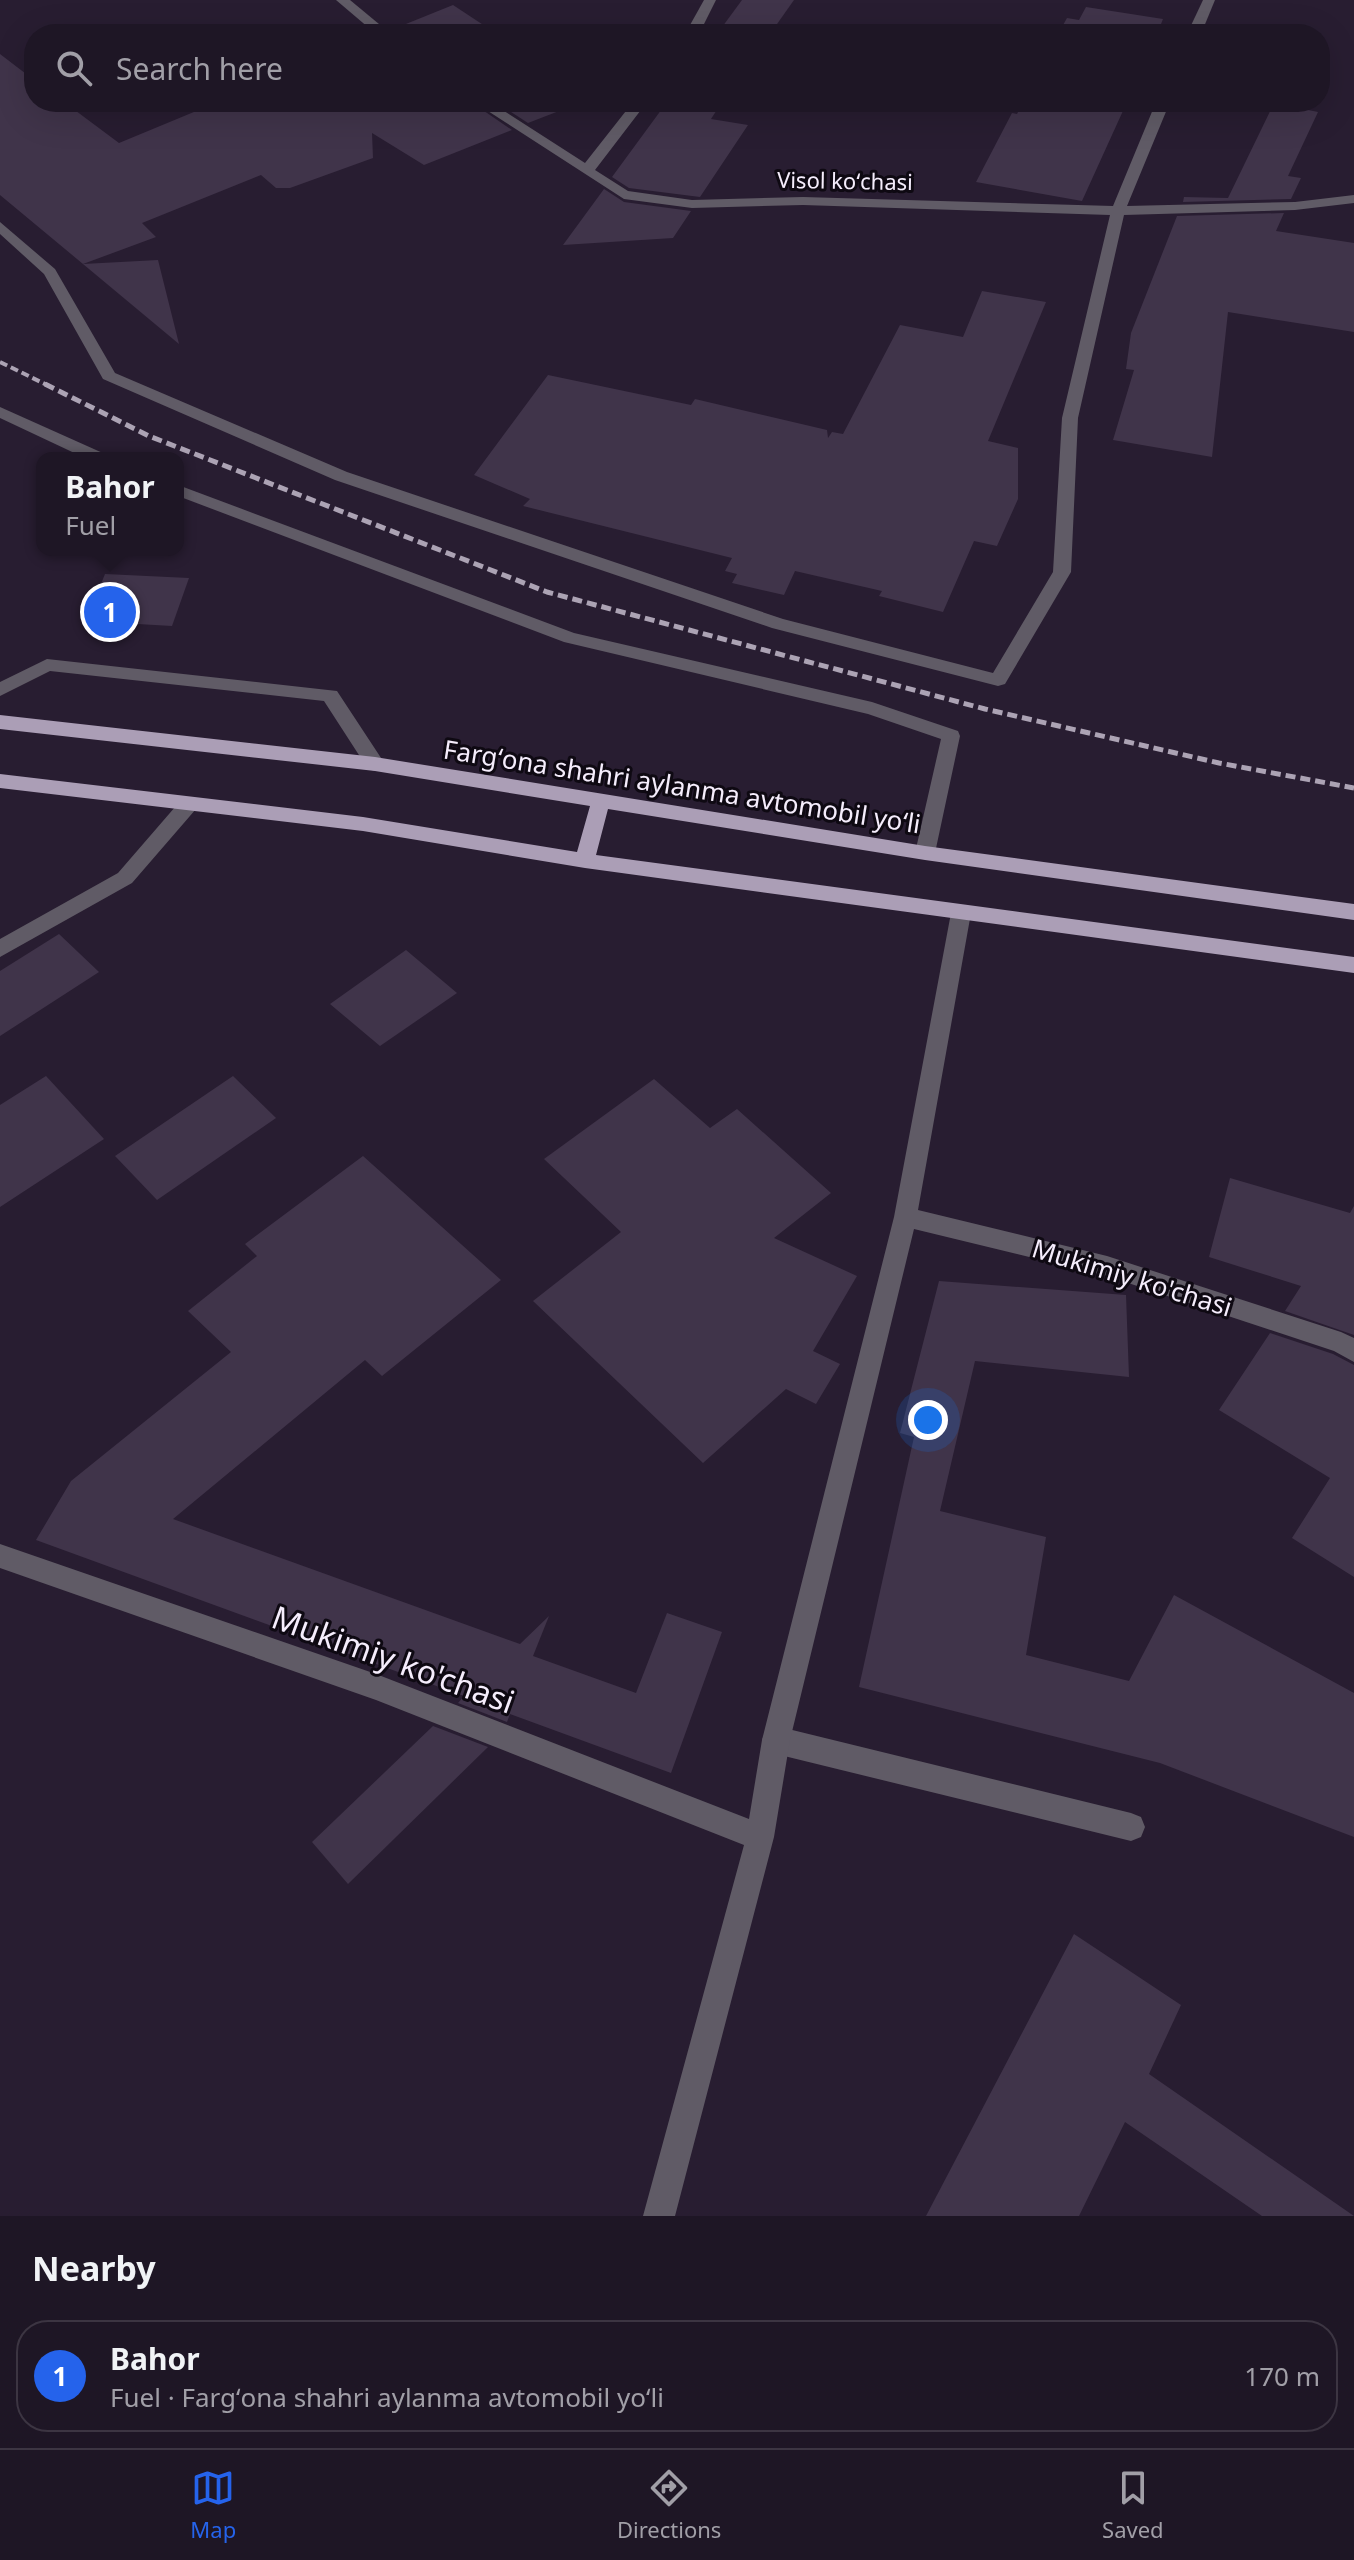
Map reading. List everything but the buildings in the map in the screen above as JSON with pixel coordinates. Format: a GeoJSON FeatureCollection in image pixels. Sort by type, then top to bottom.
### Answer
{"type":"FeatureCollection","features":[{"type":"Feature","properties":{"kind":"highway","name":"Fargʻona shahri aylanma avtomobil yoʻli"},"geometry":{"type":"LineString","coordinates":[[0,722],[375,764],[925,853],[1354,912]]}},
{"type":"Feature","properties":{"kind":"highway"},"geometry":{"type":"LineString","coordinates":[[0,781],[363,824],[585,861],[1354,965]]}},
{"type":"Feature","properties":{"kind":"highway"},"geometry":{"type":"LineString","coordinates":[[585,861],[601,799]]}},
{"type":"Feature","properties":{"kind":"street"},"geometry":{"type":"LineString","coordinates":[[342,0],[372,24]]}},
{"type":"Feature","properties":{"kind":"street"},"geometry":{"type":"LineString","coordinates":[[697,24],[710,0]]}},
{"type":"Feature","properties":{"kind":"street"},"geometry":{"type":"LineString","coordinates":[[1198,24],[1209,0]]}},
{"type":"Feature","properties":{"kind":"street","name":"Visol koʻchasi"},"geometry":{"type":"LineString","coordinates":[[497,112],[624,195],[692,204],[803,201],[1118,211],[1295,206],[1354,199]]}},
{"type":"Feature","properties":{"kind":"street"},"geometry":{"type":"LineString","coordinates":[[587,170],[632,112]]}},
{"type":"Feature","properties":{"kind":"street"},"geometry":{"type":"LineString","coordinates":[[0,226],[50,272],[109,376],[356,481],[778,624],[998,680],[1062,572],[1070,418],[1118,211],[1159,112]]}},
{"type":"Feature","properties":{"kind":"street"},"geometry":{"type":"LineString","coordinates":[[0,412],[86,452]]}},
{"type":"Feature","properties":{"kind":"street"},"geometry":{"type":"LineString","coordinates":[[184,492],[570,638],[872,708],[951,736],[925,853]]}},
{"type":"Feature","properties":{"kind":"street"},"geometry":{"type":"LineString","coordinates":[[0,690],[47,665],[330,695],[375,764]]}},
{"type":"Feature","properties":{"kind":"street"},"geometry":{"type":"LineString","coordinates":[[0,949],[125,878],[189,804]]}},
{"type":"Feature","properties":{"kind":"street"},"geometry":{"type":"LineString","coordinates":[[660,2216],[760,1837],[776,1740],[905,1217],[961,913]]}},
{"type":"Feature","properties":{"kind":"street","name":"Mukimiy ko'chasi"},"geometry":{"type":"LineString","coordinates":[[905,1217],[1107,1266],[1341,1343],[1354,1351]]}},
{"type":"Feature","properties":{"kind":"street","name":"Mukimiy ko'chasi"},"geometry":{"type":"LineString","coordinates":[[0,1556],[376,1687],[760,1837]]}},
{"type":"Feature","properties":{"kind":"street"},"geometry":{"type":"LineString","coordinates":[[776,1740],[1131,1827]]}},
{"type":"Feature","properties":{"kind":"railway"},"geometry":{"type":"LineString","coordinates":[[0,362],[49,386]]}},
{"type":"Feature","properties":{"kind":"railway"},"geometry":{"type":"LineString","coordinates":[[45,384],[49,386]]}},
{"type":"Feature","properties":{"kind":"railway"},"geometry":{"type":"LineString","coordinates":[[49,386],[149,436],[547,592],[985,709],[1219,763],[1354,788]]}},
{"type":"Feature","properties":{"kind":"place","name":"Bahor"},"geometry":{"type":"Point","coordinates":[110,612]}}]}
